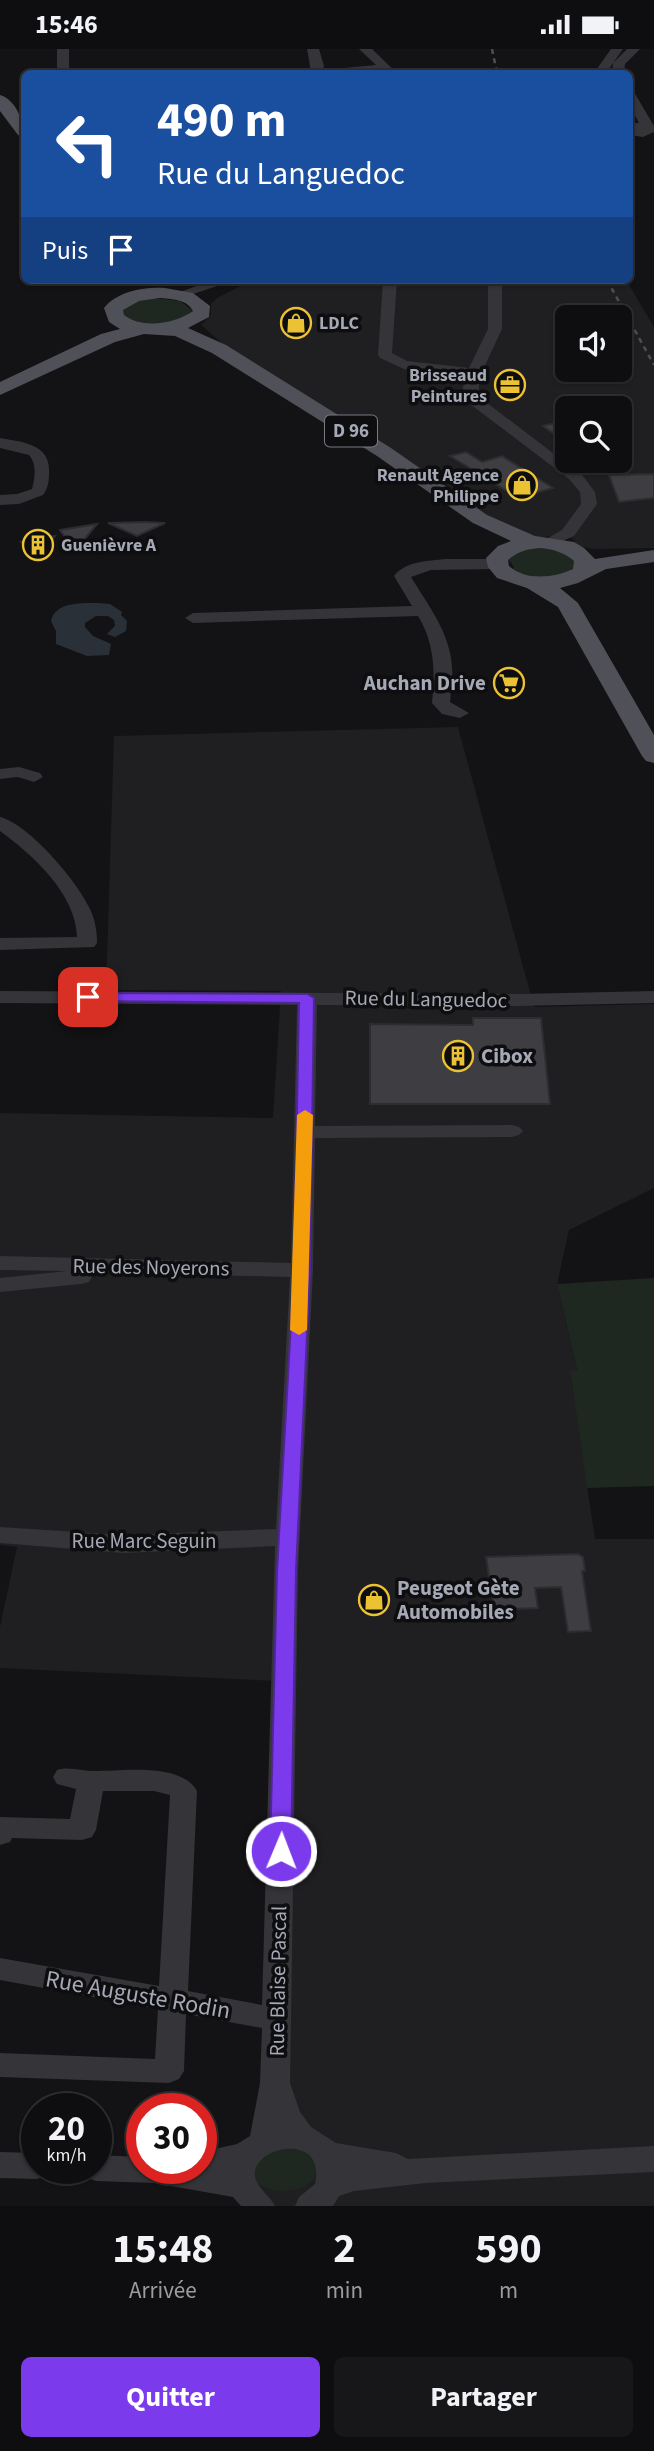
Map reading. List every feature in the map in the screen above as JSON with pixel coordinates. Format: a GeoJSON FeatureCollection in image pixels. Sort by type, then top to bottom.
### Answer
{"type":"FeatureCollection","features":[{"type":"Feature","properties":{"kind":"main road"},"geometry":{"type":"LineString","coordinates":[[0,100],[21,128]]}},
{"type":"Feature","properties":{"kind":"main road"},"geometry":{"type":"LineString","coordinates":[[0,118],[21,145]]}},
{"type":"Feature","properties":{"kind":"main road"},"geometry":{"type":"LineString","coordinates":[[124,300],[127,295],[126,284]]}},
{"type":"Feature","properties":{"kind":"main road"},"geometry":{"type":"LineString","coordinates":[[147,284],[159,293]]}},
{"type":"Feature","properties":{"kind":"main road"},"geometry":{"type":"LineString","coordinates":[[0,389],[108,338],[152,328],[198,313],[178,295],[159,293],[117,303],[112,313],[119,321],[152,328]]}},
{"type":"Feature","properties":{"kind":"main road","name":"D 96"},"geometry":{"type":"LineString","coordinates":[[198,313],[200,331],[219,349]]}},
{"type":"Feature","properties":{"kind":"main road"},"geometry":{"type":"LineString","coordinates":[[108,338],[117,329],[119,321]]}},
{"type":"Feature","properties":{"kind":"main road","name":"D 96"},"geometry":{"type":"LineString","coordinates":[[152,328],[180,331],[219,349],[384,452],[480,519],[540,543]]}},
{"type":"Feature","properties":{"kind":"main road","name":"D 96"},"geometry":{"type":"LineString","coordinates":[[480,519],[499,558]]}},
{"type":"Feature","properties":{"kind":"main road"},"geometry":{"type":"LineString","coordinates":[[654,555],[575,556],[540,543],[514,546],[499,558],[504,574],[534,583],[559,596],[576,616],[654,756]]}},
{"type":"Feature","properties":{"kind":"main road"},"geometry":{"type":"LineString","coordinates":[[534,583],[561,581],[575,556]]}},
{"type":"Feature","properties":{"kind":"main road"},"geometry":{"type":"LineString","coordinates":[[575,556],[582,599],[654,726]]}},
{"type":"Feature","properties":{"kind":"street"},"geometry":{"type":"LineString","coordinates":[[63,49],[63,67],[66,70]]}},
{"type":"Feature","properties":{"kind":"street"},"geometry":{"type":"LineString","coordinates":[[313,49],[316,70]]}},
{"type":"Feature","properties":{"kind":"street"},"geometry":{"type":"LineString","coordinates":[[365,49],[386,70]]}},
{"type":"Feature","properties":{"kind":"street"},"geometry":{"type":"LineString","coordinates":[[602,70],[617,49]]}},
{"type":"Feature","properties":{"kind":"street"},"geometry":{"type":"LineString","coordinates":[[618,70],[619,63],[634,49]]}},
{"type":"Feature","properties":{"kind":"street"},"geometry":{"type":"LineString","coordinates":[[633,102],[637,111],[638,131]]}},
{"type":"Feature","properties":{"kind":"street"},"geometry":{"type":"LineString","coordinates":[[178,295],[215,284]]}},
{"type":"Feature","properties":{"kind":"street"},"geometry":{"type":"LineString","coordinates":[[198,313],[211,296],[231,284]]}},
{"type":"Feature","properties":{"kind":"street"},"geometry":{"type":"LineString","coordinates":[[390,284],[385,355],[404,365],[475,373]]}},
{"type":"Feature","properties":{"kind":"street"},"geometry":{"type":"LineString","coordinates":[[495,284],[497,321],[488,349],[469,389],[471,398],[574,476],[588,491],[589,505],[575,556]]}},
{"type":"Feature","properties":{"kind":"street"},"geometry":{"type":"LineString","coordinates":[[0,443],[31,449],[37,452],[43,463],[41,487],[38,492],[19,499],[0,500]]}},
{"type":"Feature","properties":{"kind":"street"},"geometry":{"type":"LineString","coordinates":[[460,713],[448,710],[441,703],[443,658],[432,625],[402,579],[404,572],[499,558]]}},
{"type":"Feature","properties":{"kind":"street"},"geometry":{"type":"LineString","coordinates":[[193,618],[422,611]]}},
{"type":"Feature","properties":{"kind":"street"},"geometry":{"type":"LineString","coordinates":[[0,774],[19,772],[34,777]]}},
{"type":"Feature","properties":{"kind":"street"},"geometry":{"type":"LineString","coordinates":[[0,822],[42,859],[71,893],[85,920],[87,943],[0,944]]}},
{"type":"Feature","properties":{"kind":"street","name":"Rue du Languedoc"},"geometry":{"type":"LineString","coordinates":[[0,990],[88,997]]}},
{"type":"Feature","properties":{"kind":"street","name":"Rue du Languedoc"},"geometry":{"type":"LineString","coordinates":[[0,997],[520,1000],[648,995]]}},
{"type":"Feature","properties":{"kind":"street","name":"Rue Blaise Pascal"},"geometry":{"type":"LineString","coordinates":[[251,2196],[239,2176],[255,2147],[275,2083],[288,1537],[302,1276],[307,998]]}},
{"type":"Feature","properties":{"kind":"street"},"geometry":{"type":"LineString","coordinates":[[305,1132],[512,1131]]}},
{"type":"Feature","properties":{"kind":"street","name":"Rue des Noyerons"},"geometry":{"type":"LineString","coordinates":[[0,1263],[302,1276]]}},
{"type":"Feature","properties":{"kind":"street","name":"Rue des Noyerons"},"geometry":{"type":"LineString","coordinates":[[0,1285],[87,1277],[302,1276]]}},
{"type":"Feature","properties":{"kind":"street","name":"Rue Marc Seguin"},"geometry":{"type":"LineString","coordinates":[[0,1535],[123,1544],[288,1537]]}},
{"type":"Feature","properties":{"kind":"street"},"geometry":{"type":"LineString","coordinates":[[0,1835],[2,1827],[82,1830],[79,1779],[162,1782],[180,1787],[184,1791],[169,2071],[0,2065]]}},
{"type":"Feature","properties":{"kind":"street","name":"Rue Auguste Rodin"},"geometry":{"type":"LineString","coordinates":[[0,1969],[277,2019]]}},
{"type":"Feature","properties":{"kind":"street","name":"Rue Blaise Pascal"},"geometry":{"type":"LineString","coordinates":[[275,2083],[286,2117],[301,2136]]}},
{"type":"Feature","properties":{"kind":"street"},"geometry":{"type":"LineString","coordinates":[[217,2160],[255,2147],[282,2134],[301,2136],[311,2140],[326,2154],[331,2165],[319,2197]]}},
{"type":"Feature","properties":{"kind":"street"},"geometry":{"type":"LineString","coordinates":[[326,2154],[426,2170]]}},
{"type":"Feature","properties":{"kind":"street"},"geometry":{"type":"LineString","coordinates":[[319,2197],[352,2178],[426,2170],[654,2159]]}},
{"type":"Feature","properties":{"kind":"street"},"geometry":{"type":"LineString","coordinates":[[0,2165],[21,2166]]}},
{"type":"Feature","properties":{"kind":"street"},"geometry":{"type":"LineString","coordinates":[[212,2184],[251,2196]]}},
{"type":"Feature","properties":{"kind":"shaded area"},"geometry":{"type":"Polygon","coordinates":[[[244,284],[628,284],[654,327],[654,548],[593,549],[578,546],[572,538],[557,535],[540,538],[486,517],[448,487],[224,345],[201,325],[211,315],[211,304],[217,298],[244,284]]]}},
{"type":"Feature","properties":{"kind":"shaded area"},"geometry":{"type":"Polygon","coordinates":[[[155,298],[180,301],[192,310],[191,313],[158,323],[141,322],[124,316],[123,309],[132,302],[155,298]]]}},
{"type":"Feature","properties":{"kind":"shaded area"},"geometry":{"type":"Polygon","coordinates":[[[542,548],[563,552],[575,561],[574,568],[552,578],[535,577],[510,570],[514,568],[507,560],[520,550],[542,548]]]}},
{"type":"Feature","properties":{"kind":"shaded area"},"geometry":{"type":"Polygon","coordinates":[[[110,604],[122,612],[121,615],[127,621],[126,631],[115,637],[107,634],[115,626],[114,620],[108,616],[96,616],[85,623],[93,636],[111,644],[109,655],[87,656],[56,644],[56,631],[51,621],[58,610],[70,605],[110,604]]]}},
{"type":"Feature","properties":{"kind":"shaded area"},"geometry":{"type":"Polygon","coordinates":[[[458,727],[534,1007],[654,1004],[654,1188],[569,1230],[557,1284],[577,1371],[570,1372],[595,1539],[654,1539],[654,2206],[256,2206],[278,1681],[0,1668],[0,1627],[17,1547],[0,1545],[0,1113],[273,1118],[281,991],[106,990],[114,736],[458,727]]]}},
{"type":"Feature","properties":{"kind":"shaded area"},"geometry":{"type":"Polygon","coordinates":[[[654,1278],[654,1486],[587,1488],[570,1371],[577,1370],[557,1284],[654,1278]]]}},
{"type":"Feature","properties":{"kind":"shaded area"},"geometry":{"type":"Polygon","coordinates":[[[295,2146],[311,2158],[317,2169],[315,2178],[307,2185],[295,2190],[281,2191],[267,2188],[255,2181],[254,2165],[266,2151],[295,2146]]]}},
{"type":"Feature","properties":{"kind":"building"},"geometry":{"type":"Polygon","coordinates":[[[555,423],[555,434],[543,426],[555,423]]]}},
{"type":"Feature","properties":{"kind":"building"},"geometry":{"type":"Polygon","coordinates":[[[466,452],[482,462],[502,456],[553,488],[518,498],[450,456],[466,452]]]}},
{"type":"Feature","properties":{"kind":"building"},"geometry":{"type":"Polygon","coordinates":[[[654,474],[654,498],[619,502],[609,475],[654,474]]]}},
{"type":"Feature","properties":{"kind":"building"},"geometry":{"type":"Polygon","coordinates":[[[108,523],[165,523],[137,536],[108,523]]]}},
{"type":"Feature","properties":{"kind":"building"},"geometry":{"type":"Polygon","coordinates":[[[97,524],[84,540],[69,543],[60,530],[97,524]]]}},
{"type":"Feature","properties":{"kind":"building"},"geometry":{"type":"Polygon","coordinates":[[[55,536],[40,555],[21,542],[55,536]]]}},
{"type":"Feature","properties":{"kind":"building","name":"Cibox"},"geometry":{"type":"Polygon","coordinates":[[[473,1018],[541,1018],[550,1104],[370,1104],[370,1024],[473,1025],[473,1018]]]}},
{"type":"Feature","properties":{"kind":"building"},"geometry":{"type":"Polygon","coordinates":[[[578,1554],[583,1557],[585,1571],[582,1571],[591,1631],[568,1632],[561,1587],[535,1588],[538,1608],[494,1610],[486,1557],[578,1554]]]}},
{"type":"Feature","properties":{"kind":"railway"},"geometry":{"type":"LineString","coordinates":[[492,49],[496,70]]}},
{"type":"Feature","properties":{"kind":"railway"},"geometry":{"type":"LineString","coordinates":[[609,284],[654,365]]}},
{"type":"Feature","properties":{"kind":"slow traffic"},"geometry":{"type":"LineString","coordinates":[[299,1330],[305,1115]]}},
{"type":"Feature","properties":{"kind":"place","name":"LDLC"},"geometry":{"type":"Point","coordinates":[296,323]}},
{"type":"Feature","properties":{"kind":"place","name":"Brisseaud Peintures"},"geometry":{"type":"Point","coordinates":[510,385]}},
{"type":"Feature","properties":{"kind":"place","name":"Renault Agence Philippe"},"geometry":{"type":"Point","coordinates":[522,485]}},
{"type":"Feature","properties":{"kind":"place","name":"Guenièvre A"},"geometry":{"type":"Point","coordinates":[38,545]}},
{"type":"Feature","properties":{"kind":"place","name":"Auchan Drive"},"geometry":{"type":"Point","coordinates":[509,683]}},
{"type":"Feature","properties":{"kind":"place","name":"Cibox"},"geometry":{"type":"Point","coordinates":[458,1056]}},
{"type":"Feature","properties":{"kind":"place","name":"Peugeot Gète Automobiles"},"geometry":{"type":"Point","coordinates":[374,1600]}},
{"type":"Feature","properties":{"kind":"route"},"geometry":{"type":"LineString","coordinates":[[88,997],[307,998],[302,1270],[286,1571],[281,1851]]}}]}
